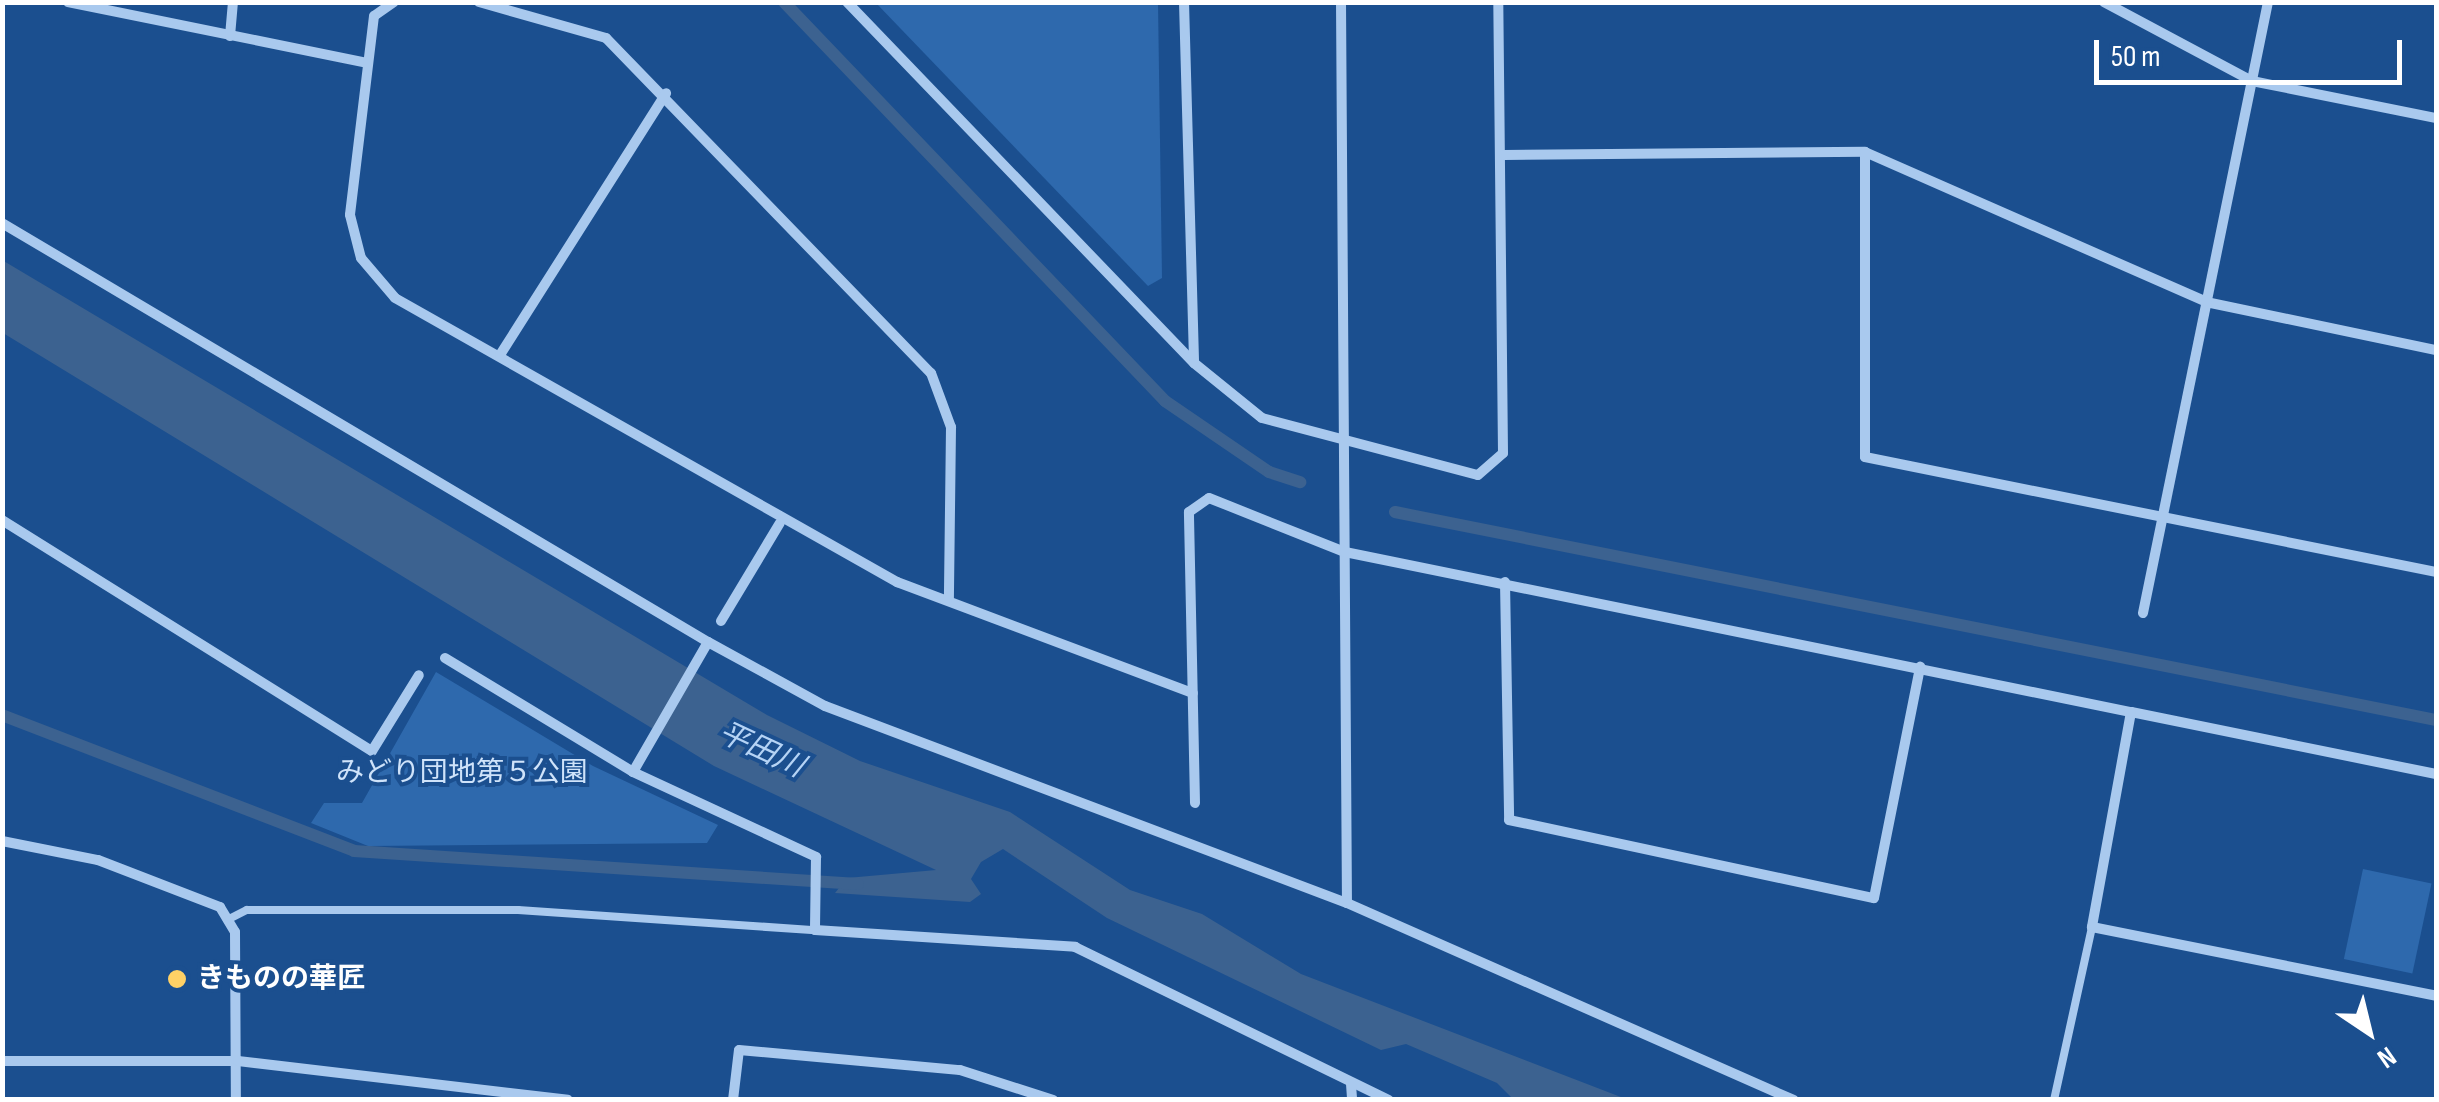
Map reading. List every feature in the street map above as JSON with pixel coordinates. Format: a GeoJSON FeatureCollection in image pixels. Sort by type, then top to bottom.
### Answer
{"type":"FeatureCollection","features":[{"type":"Feature","properties":{"kind":"street"},"geometry":{"type":"LineString","coordinates":[[68,2],[368,63]]}},
{"type":"Feature","properties":{"kind":"street"},"geometry":{"type":"LineString","coordinates":[[230,36],[233,2]]}},
{"type":"Feature","properties":{"kind":"street"},"geometry":{"type":"LineString","coordinates":[[394,2],[374,16],[350,215],[361,258],[396,298],[500,355],[780,524],[948,598],[1193,693]]}},
{"type":"Feature","properties":{"kind":"street"},"geometry":{"type":"LineString","coordinates":[[479,2],[606,38],[666,94],[945,397],[948,598]]}},
{"type":"Feature","properties":{"kind":"street"},"geometry":{"type":"LineString","coordinates":[[847,2],[1194,363],[1262,418],[1344,436],[1402,461],[1478,476],[1502,453],[1504,154],[1498,2]]}},
{"type":"Feature","properties":{"kind":"street"},"geometry":{"type":"LineString","coordinates":[[1184,2],[1194,363]]}},
{"type":"Feature","properties":{"kind":"street"},"geometry":{"type":"LineString","coordinates":[[1341,2],[1348,904]]}},
{"type":"Feature","properties":{"kind":"street"},"geometry":{"type":"LineString","coordinates":[[2104,2],[2252,80],[2436,118]]}},
{"type":"Feature","properties":{"kind":"street"},"geometry":{"type":"LineString","coordinates":[[2142,613],[2268,2]]}},
{"type":"Feature","properties":{"kind":"street"},"geometry":{"type":"LineString","coordinates":[[500,355],[666,94]]}},
{"type":"Feature","properties":{"kind":"street"},"geometry":{"type":"LineString","coordinates":[[1504,154],[1864,152],[2206,302],[2306,330],[2436,350]]}},
{"type":"Feature","properties":{"kind":"street"},"geometry":{"type":"LineString","coordinates":[[1864,152],[1865,457],[2436,572]]}},
{"type":"Feature","properties":{"kind":"street"},"geometry":{"type":"LineString","coordinates":[[2,223],[708,642],[825,706],[1348,904],[1793,1100]]}},
{"type":"Feature","properties":{"kind":"street"},"geometry":{"type":"LineString","coordinates":[[1195,803],[1189,512],[1210,498],[1345,552],[2436,774]]}},
{"type":"Feature","properties":{"kind":"street"},"geometry":{"type":"LineString","coordinates":[[2,520],[372,751],[419,675]]}},
{"type":"Feature","properties":{"kind":"street"},"geometry":{"type":"LineString","coordinates":[[721,621],[780,524]]}},
{"type":"Feature","properties":{"kind":"street"},"geometry":{"type":"LineString","coordinates":[[1505,582],[1509,820],[1874,898],[1920,667]]}},
{"type":"Feature","properties":{"kind":"street"},"geometry":{"type":"LineString","coordinates":[[634,772],[708,642]]}},
{"type":"Feature","properties":{"kind":"street"},"geometry":{"type":"LineString","coordinates":[[445,658],[634,772],[816,857],[814,930],[1075,947],[1389,1100]]}},
{"type":"Feature","properties":{"kind":"street"},"geometry":{"type":"LineString","coordinates":[[2131,712],[2092,927],[2436,996]]}},
{"type":"Feature","properties":{"kind":"street"},"geometry":{"type":"LineString","coordinates":[[2,841],[98,860],[220,907],[227,920],[238,1061],[236,1100]]}},
{"type":"Feature","properties":{"kind":"street"},"geometry":{"type":"LineString","coordinates":[[733,1100],[739,1050],[960,1070],[1052,1100]]}},
{"type":"Feature","properties":{"kind":"street"},"geometry":{"type":"LineString","coordinates":[[2,1062],[238,1061],[568,1100]]}},
{"type":"Feature","properties":{"kind":"street"},"geometry":{"type":"LineString","coordinates":[[1352,1084],[1352,1100]]}},
{"type":"Feature","properties":{"kind":"lane"},"geometry":{"type":"LineString","coordinates":[[227,920],[246,910],[518,910],[814,930]]}},
{"type":"Feature","properties":{"kind":"lane"},"geometry":{"type":"LineString","coordinates":[[2054,1100],[2092,927]]}},
{"type":"Feature","properties":{"kind":"green space"},"geometry":{"type":"Polygon","coordinates":[[[876,3],[1158,3],[1162,278],[1148,286],[876,3]]]}},
{"type":"Feature","properties":{"kind":"green space","name":"みどり団地第５公園"},"geometry":{"type":"Polygon","coordinates":[[[436,672],[593,766],[718,825],[707,843],[368,846],[311,823],[324,803],[362,803],[436,672]]]}},
{"type":"Feature","properties":{"kind":"green space"},"geometry":{"type":"Polygon","coordinates":[[[2363,869],[2431,884],[2412,974],[2344,959],[2363,869]]]}},
{"type":"Feature","properties":{"kind":"water","name":"平田川"},"geometry":{"type":"Polygon","coordinates":[[[2,260],[767,715],[860,761],[1010,812],[1130,890],[1202,914],[1301,974],[1626,1099],[1513,1099],[1497,1083],[1406,1044],[1381,1050],[1107,918],[1003,849],[981,862],[971,879],[981,894],[970,902],[835,893],[847,878],[936,870],[714,766],[3,333],[2,260]]]}},
{"type":"Feature","properties":{"kind":"waterway"},"geometry":{"type":"LineString","coordinates":[[784,2],[1165,401],[1269,472],[1300,482]]}},
{"type":"Feature","properties":{"kind":"waterway"},"geometry":{"type":"LineString","coordinates":[[1395,512],[2436,720]]}},
{"type":"Feature","properties":{"kind":"waterway"},"geometry":{"type":"LineString","coordinates":[[2,715],[354,851],[858,884]]}},
{"type":"Feature","properties":{"kind":"place","name":"きものの華匠"},"geometry":{"type":"Point","coordinates":[177,979]}}]}
